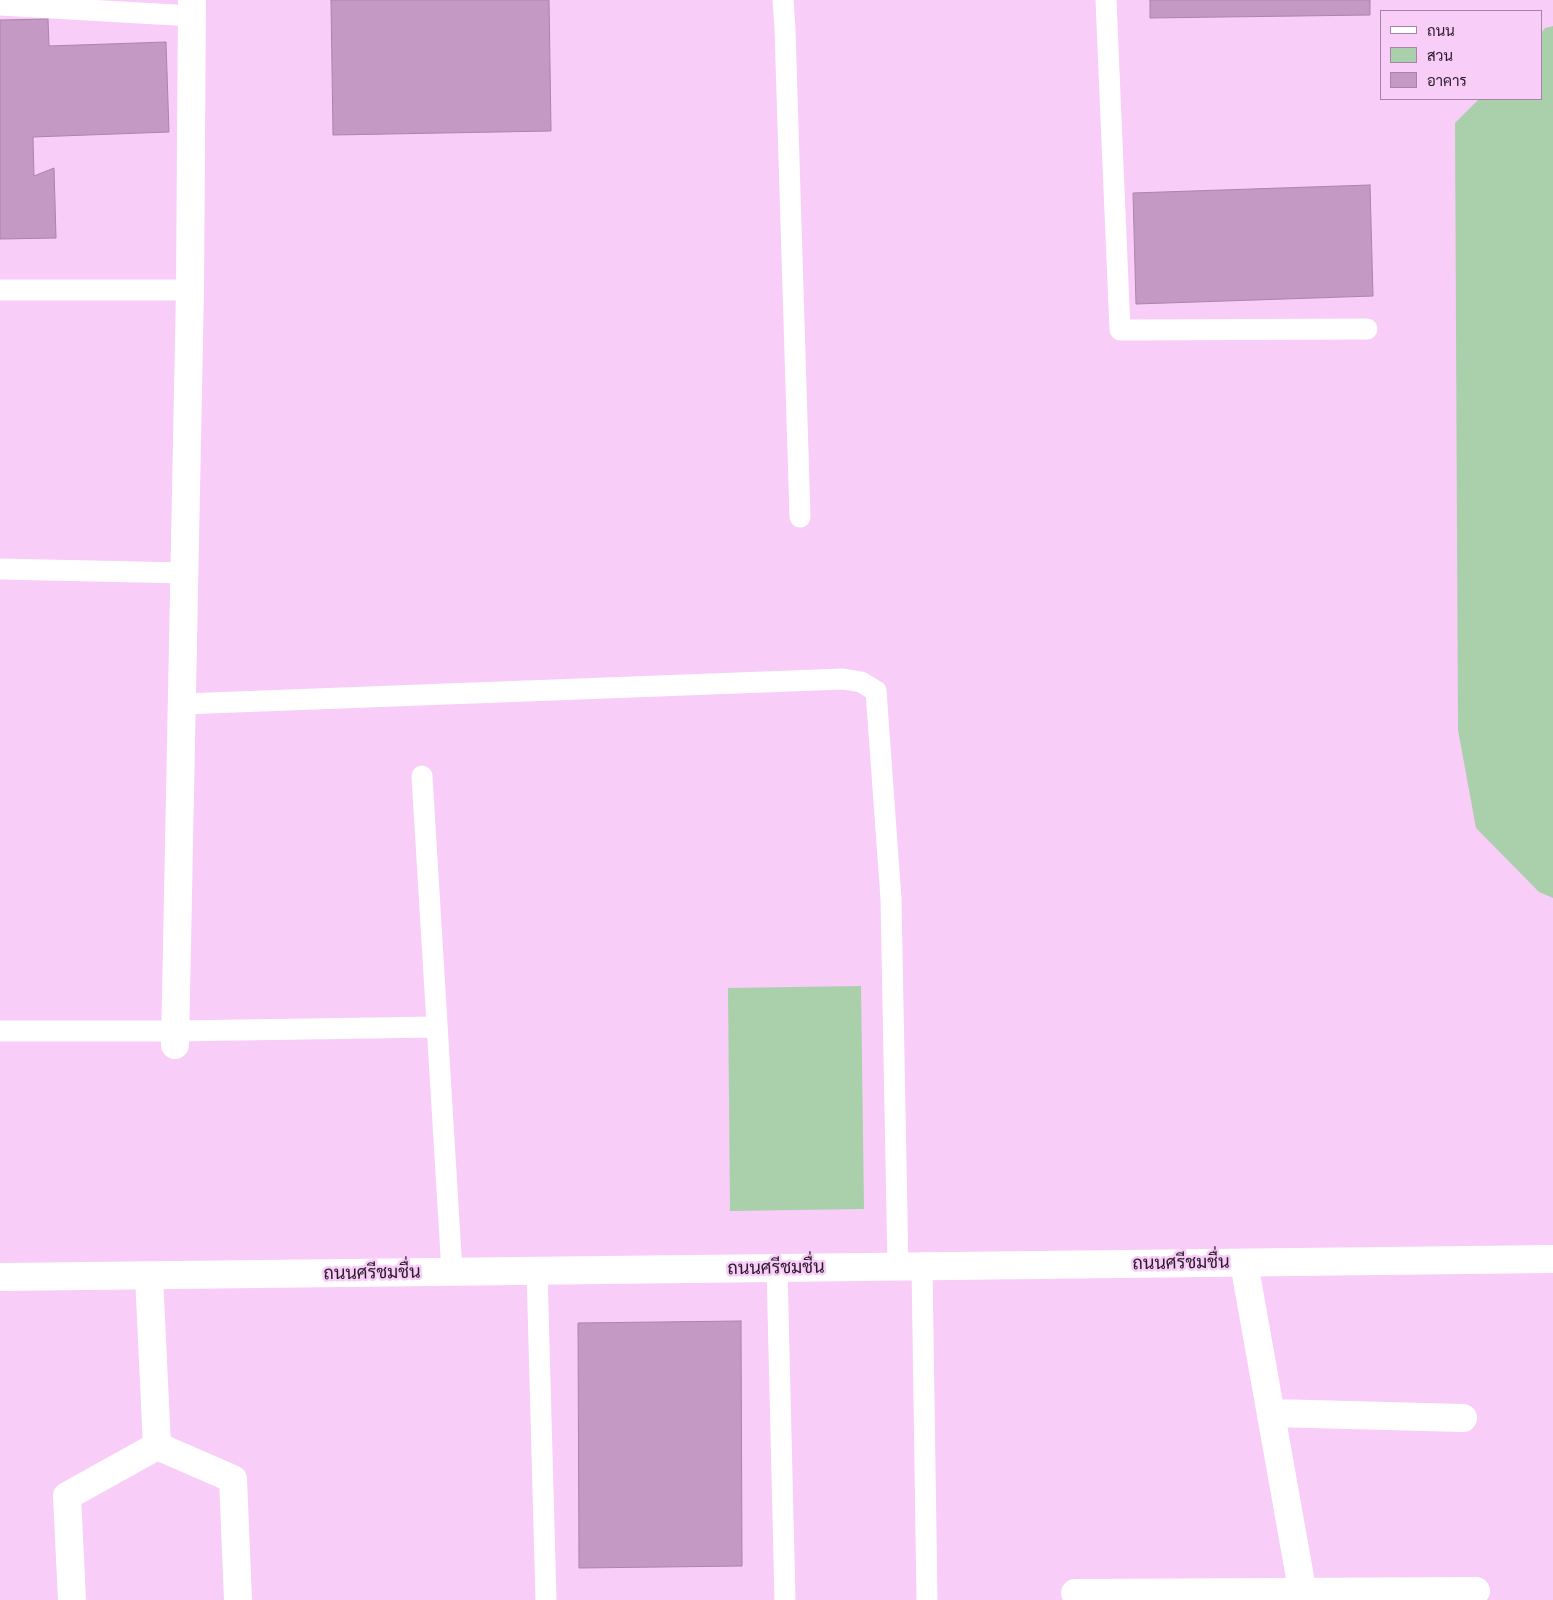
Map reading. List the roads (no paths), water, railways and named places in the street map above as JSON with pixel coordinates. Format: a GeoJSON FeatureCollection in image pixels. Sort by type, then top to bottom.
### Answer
{"type":"FeatureCollection","features":[{"type":"Feature","properties":{"kind":"street"},"geometry":{"type":"LineString","coordinates":[[175,1038],[190,290],[192,8]]}},
{"type":"Feature","properties":{"kind":"street","name":"ถนนศรีชมชื่น"},"geometry":{"type":"LineString","coordinates":[[0,1277],[1553,1259]]}},
{"type":"Feature","properties":{"kind":"street"},"geometry":{"type":"LineString","coordinates":[[1244,1263],[1304,1596]]}},
{"type":"Feature","properties":{"kind":"street"},"geometry":{"type":"LineString","coordinates":[[149,1276],[157,1446]]}},
{"type":"Feature","properties":{"kind":"street"},"geometry":{"type":"LineString","coordinates":[[1272,1413],[1464,1418]]}},
{"type":"Feature","properties":{"kind":"street"},"geometry":{"type":"LineString","coordinates":[[72,1600],[67,1496],[157,1446]]}},
{"type":"Feature","properties":{"kind":"street"},"geometry":{"type":"LineString","coordinates":[[157,1446],[233,1479],[238,1600]]}},
{"type":"Feature","properties":{"kind":"street"},"geometry":{"type":"LineString","coordinates":[[1075,1593],[1304,1596],[1476,1591]]}},
{"type":"Feature","properties":{"kind":"lane"},"geometry":{"type":"LineString","coordinates":[[783,0],[800,517]]}},
{"type":"Feature","properties":{"kind":"lane"},"geometry":{"type":"LineString","coordinates":[[1106,0],[1120,330],[1367,329]]}},
{"type":"Feature","properties":{"kind":"lane"},"geometry":{"type":"LineString","coordinates":[[0,5],[192,8]]}},
{"type":"Feature","properties":{"kind":"lane"},"geometry":{"type":"LineString","coordinates":[[0,290],[190,290]]}},
{"type":"Feature","properties":{"kind":"lane"},"geometry":{"type":"LineString","coordinates":[[0,569],[185,573]]}},
{"type":"Feature","properties":{"kind":"lane"},"geometry":{"type":"LineString","coordinates":[[182,704],[843,679],[861,682],[876,691],[891,899],[927,1600]]}},
{"type":"Feature","properties":{"kind":"lane"},"geometry":{"type":"LineString","coordinates":[[422,776],[452,1272]]}},
{"type":"Feature","properties":{"kind":"lane"},"geometry":{"type":"LineString","coordinates":[[0,1031],[175,1038],[437,1027]]}},
{"type":"Feature","properties":{"kind":"lane"},"geometry":{"type":"LineString","coordinates":[[777,1268],[785,1600]]}},
{"type":"Feature","properties":{"kind":"lane"},"geometry":{"type":"LineString","coordinates":[[537,1271],[546,1600]]}}]}
